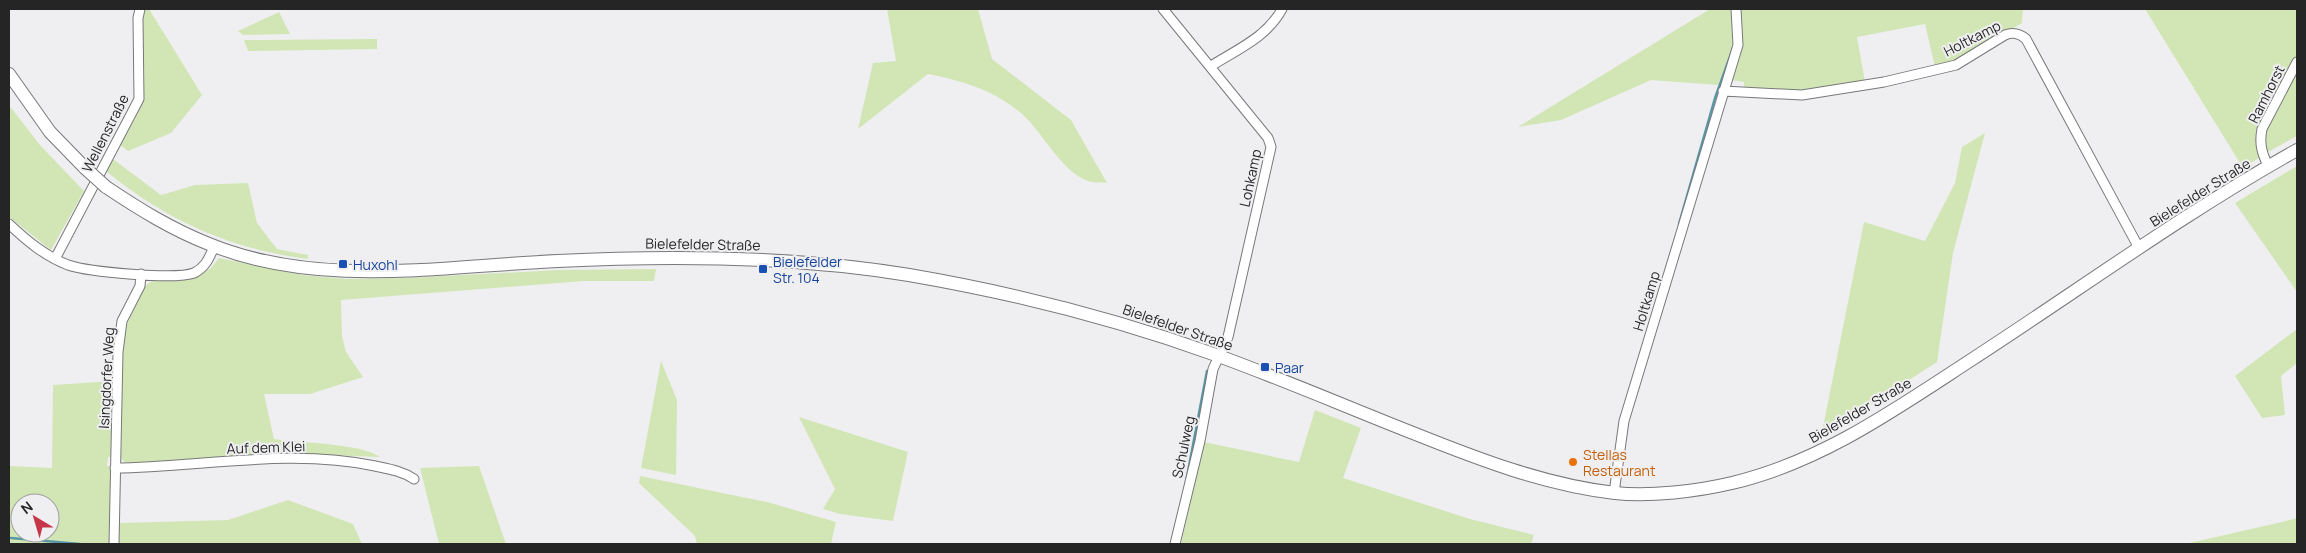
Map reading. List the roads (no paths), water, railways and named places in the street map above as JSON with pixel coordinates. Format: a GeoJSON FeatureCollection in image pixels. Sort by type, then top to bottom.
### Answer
{"type":"FeatureCollection","features":[{"type":"Feature","properties":{"kind":"main road","name":"Bielefelder Straße"},"geometry":{"type":"LineString","coordinates":[[9,74],[50,132],[106,187],[149,216],[214,247],[257,259],[304,268],[404,270],[558,261],[706,257],[819,264],[902,274],[1023,297],[1153,333],[1219,356],[1490,463],[1551,481],[1614,493],[1681,491],[1731,484],[1794,464],[1836,444],[1922,392],[2139,248],[2268,166],[2297,150]]}},
{"type":"Feature","properties":{"kind":"street","name":"Wellenstraße"},"geometry":{"type":"LineString","coordinates":[[55,259],[139,99],[138,18],[140,9]]}},
{"type":"Feature","properties":{"kind":"street","name":"Lohkamp"},"geometry":{"type":"LineString","coordinates":[[1163,9],[1268,138],[1271,147],[1228,337],[1219,356]]}},
{"type":"Feature","properties":{"kind":"street"},"geometry":{"type":"LineString","coordinates":[[1211,66],[1266,32],[1274,24],[1282,9]]}},
{"type":"Feature","properties":{"kind":"street","name":"Holtkamp"},"geometry":{"type":"LineString","coordinates":[[1614,493],[1624,421],[1738,45],[1736,9]]}},
{"type":"Feature","properties":{"kind":"street","name":"Holtkamp"},"geometry":{"type":"LineString","coordinates":[[1724,91],[1802,95],[1884,82],[1956,65],[2005,35],[2011,33],[2021,35],[2026,39],[2139,248]]}},
{"type":"Feature","properties":{"kind":"street","name":"Ramhorst"},"geometry":{"type":"LineString","coordinates":[[2268,166],[2263,156],[2260,142],[2262,129],[2297,62]]}},
{"type":"Feature","properties":{"kind":"street"},"geometry":{"type":"LineString","coordinates":[[9,224],[36,248],[55,259],[86,269],[141,274],[184,275],[206,265],[214,247]]}},
{"type":"Feature","properties":{"kind":"street","name":"Isingdorfer Weg"},"geometry":{"type":"LineString","coordinates":[[114,544],[118,352],[122,321],[140,286],[141,274]]}},
{"type":"Feature","properties":{"kind":"street","name":"Schulweg"},"geometry":{"type":"LineString","coordinates":[[1176,544],[1200,441],[1212,369],[1219,356]]}},
{"type":"Feature","properties":{"kind":"street","name":"Auf dem Klei"},"geometry":{"type":"LineString","coordinates":[[116,468],[301,458],[355,462],[405,473],[414,479]]}},
{"type":"Feature","properties":{"kind":"waterway"},"geometry":{"type":"LineString","coordinates":[[1679,224],[1715,98],[1733,48]]}},
{"type":"Feature","properties":{"kind":"waterway"},"geometry":{"type":"LineString","coordinates":[[1186,482],[1207,371]]}},
{"type":"Feature","properties":{"kind":"waterway"},"geometry":{"type":"LineString","coordinates":[[60,542],[80,544]]}},
{"type":"Feature","properties":{"kind":"place","name":"Huxohl"},"geometry":{"type":"Point","coordinates":[343,264]}},
{"type":"Feature","properties":{"kind":"place","name":"Bielefelder Str. 104"},"geometry":{"type":"Point","coordinates":[763,269]}},
{"type":"Feature","properties":{"kind":"place","name":"Paar"},"geometry":{"type":"Point","coordinates":[1265,367]}},
{"type":"Feature","properties":{"kind":"place","name":"Stellas Restaurant"},"geometry":{"type":"Point","coordinates":[1573,462]}}]}
